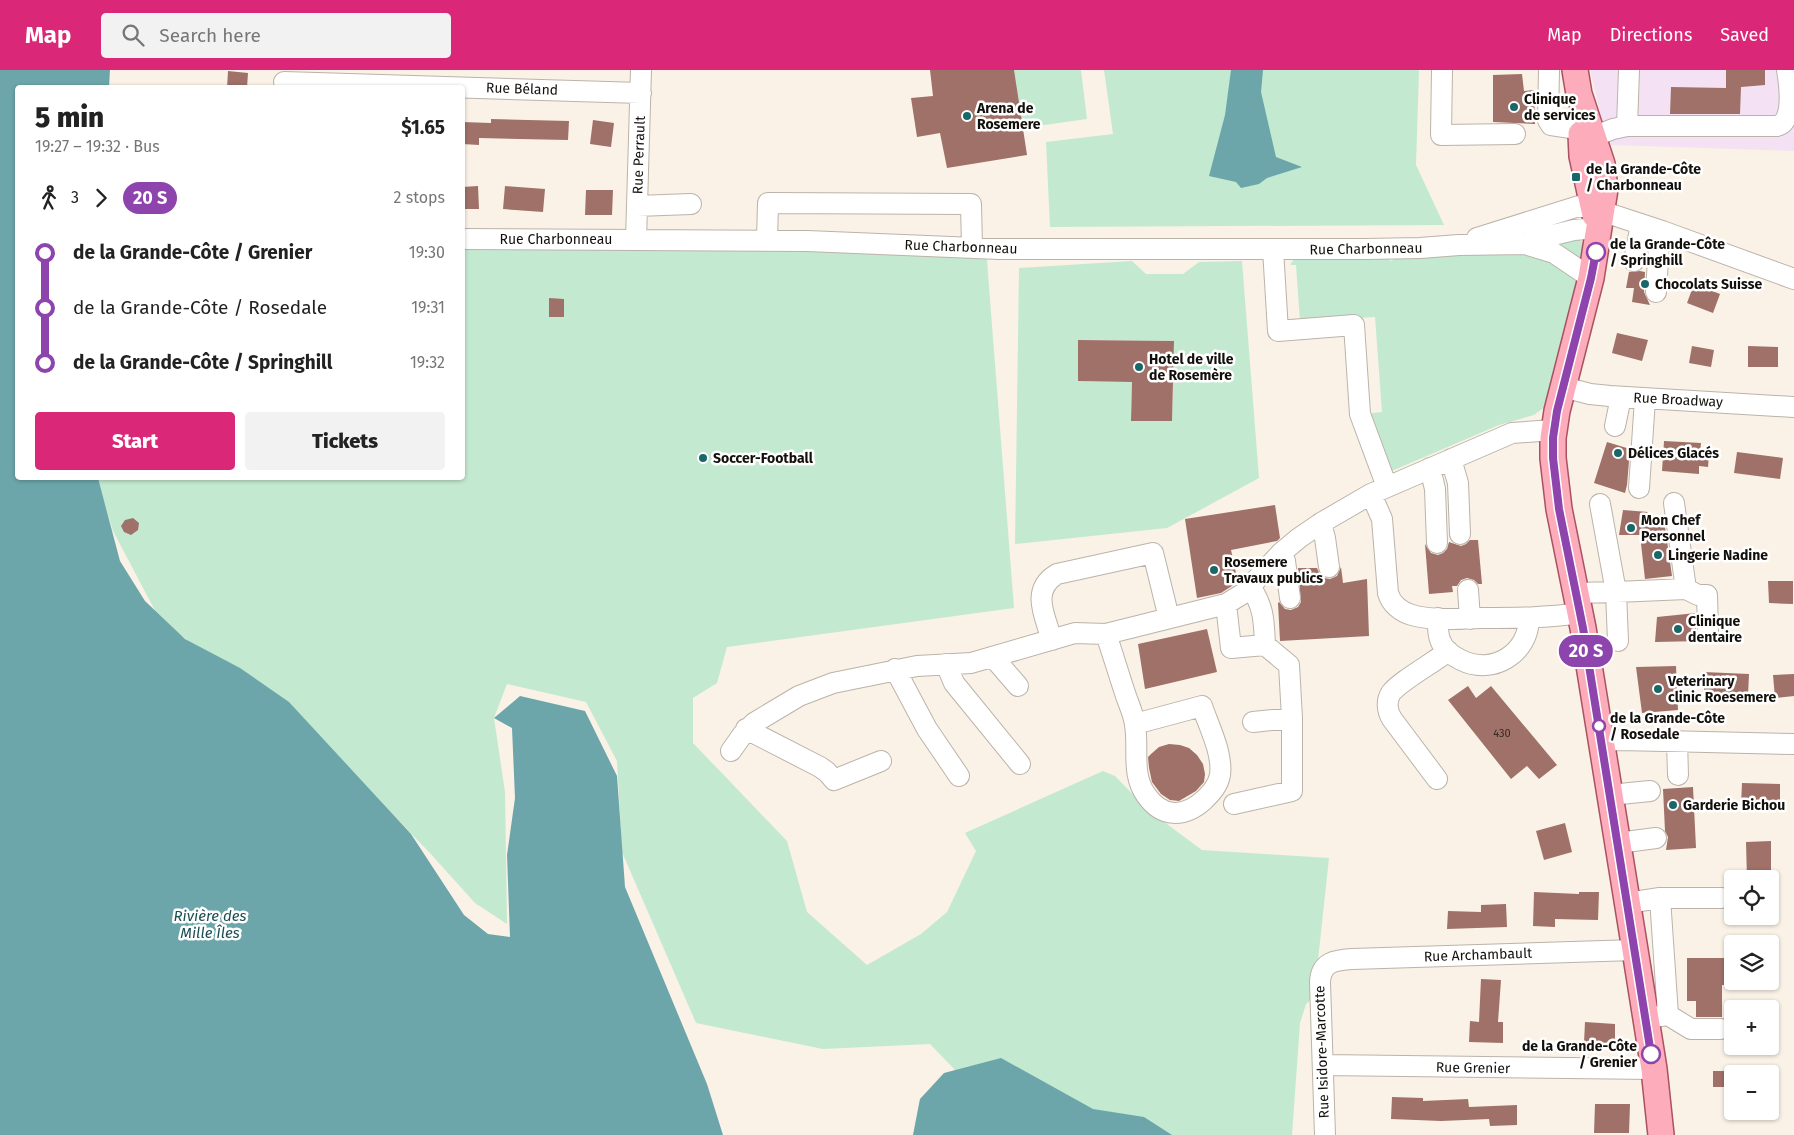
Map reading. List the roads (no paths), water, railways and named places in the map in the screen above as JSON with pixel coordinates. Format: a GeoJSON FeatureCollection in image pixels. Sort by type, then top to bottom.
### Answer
{"type":"FeatureCollection","features":[{"type":"Feature","properties":{"kind":"main road"},"geometry":{"type":"LineString","coordinates":[[1575,70],[1586,132],[1604,177],[1605,189],[1597,216],[1597,241],[1591,278],[1554,430],[1553,458],[1556,487],[1602,741],[1636,950],[1657,1017],[1654,1069],[1660,1135]]}},
{"type":"Feature","properties":{"kind":"street","name":"Rue Perrault"},"geometry":{"type":"LineString","coordinates":[[636,240],[641,70]]}},
{"type":"Feature","properties":{"kind":"street"},"geometry":{"type":"LineString","coordinates":[[1442,70],[1441,135],[1515,134]]}},
{"type":"Feature","properties":{"kind":"street"},"geometry":{"type":"LineString","coordinates":[[1549,70],[1548,120],[1551,125],[1586,132],[1627,126],[1777,126],[1784,124],[1790,119],[1792,113],[1787,70]]}},
{"type":"Feature","properties":{"kind":"street"},"geometry":{"type":"LineString","coordinates":[[1627,126],[1629,70]]}},
{"type":"Feature","properties":{"kind":"street","name":"Rue Béland"},"geometry":{"type":"LineString","coordinates":[[283,80],[421,85]]}},
{"type":"Feature","properties":{"kind":"street","name":"Rue Béland"},"geometry":{"type":"LineString","coordinates":[[465,87],[641,93]]}},
{"type":"Feature","properties":{"kind":"street"},"geometry":{"type":"LineString","coordinates":[[767,240],[768,203],[971,204],[972,248]]}},
{"type":"Feature","properties":{"kind":"street"},"geometry":{"type":"LineString","coordinates":[[637,206],[691,204]]}},
{"type":"Feature","properties":{"kind":"street","name":"Rue Charbonneau"},"geometry":{"type":"LineString","coordinates":[[1459,245],[1572,207],[1579,206],[1597,216],[1574,230],[1525,244]]}},
{"type":"Feature","properties":{"kind":"street"},"geometry":{"type":"LineString","coordinates":[[1597,216],[1642,224],[1662,230],[1794,279]]}},
{"type":"Feature","properties":{"kind":"street"},"geometry":{"type":"LineString","coordinates":[[1634,260],[1642,224]]}},
{"type":"Feature","properties":{"kind":"street"},"geometry":{"type":"LineString","coordinates":[[1656,292],[1659,243],[1662,230]]}},
{"type":"Feature","properties":{"kind":"street","name":"Rue Charbonneau"},"geometry":{"type":"LineString","coordinates":[[465,239],[767,240],[972,248],[1143,249],[1420,248],[1459,245],[1525,244],[1554,253],[1591,278]]}},
{"type":"Feature","properties":{"kind":"street"},"geometry":{"type":"LineString","coordinates":[[1273,249],[1278,331],[1354,325],[1360,414],[1379,491],[1389,597],[1394,605],[1404,612],[1420,617],[1470,619],[1557,617],[1578,603],[1616,592],[1686,588],[1698,595],[1707,595],[1708,631]]}},
{"type":"Feature","properties":{"kind":"street","name":"Rue Broadway"},"geometry":{"type":"LineString","coordinates":[[1563,387],[1590,394],[1621,397],[1794,407]]}},
{"type":"Feature","properties":{"kind":"street"},"geometry":{"type":"LineString","coordinates":[[1615,426],[1621,397]]}},
{"type":"Feature","properties":{"kind":"street"},"geometry":{"type":"LineString","coordinates":[[1639,488],[1645,399]]}},
{"type":"Feature","properties":{"kind":"street"},"geometry":{"type":"LineString","coordinates":[[731,751],[746,729],[763,717],[811,691],[852,678],[896,669],[971,663],[1075,633],[1106,634],[1226,604],[1239,597],[1295,541],[1321,523],[1379,491],[1512,433],[1554,430]]}},
{"type":"Feature","properties":{"kind":"street"},"geometry":{"type":"LineString","coordinates":[[1452,459],[1458,483],[1460,534]]}},
{"type":"Feature","properties":{"kind":"street"},"geometry":{"type":"LineString","coordinates":[[1430,468],[1435,490],[1437,543]]}},
{"type":"Feature","properties":{"kind":"street"},"geometry":{"type":"LineString","coordinates":[[1674,503],[1686,588]]}},
{"type":"Feature","properties":{"kind":"street"},"geometry":{"type":"LineString","coordinates":[[1600,504],[1616,592],[1618,641]]}},
{"type":"Feature","properties":{"kind":"street"},"geometry":{"type":"LineString","coordinates":[[1321,523],[1329,567]]}},
{"type":"Feature","properties":{"kind":"street"},"geometry":{"type":"LineString","coordinates":[[1052,640],[1041,597],[1048,580],[1057,574],[1153,553],[1169,618]]}},
{"type":"Feature","properties":{"kind":"street"},"geometry":{"type":"LineString","coordinates":[[1281,553],[1285,561],[1290,598]]}},
{"type":"Feature","properties":{"kind":"street"},"geometry":{"type":"LineString","coordinates":[[1250,586],[1258,598],[1263,611],[1264,645]]}},
{"type":"Feature","properties":{"kind":"street"},"geometry":{"type":"LineString","coordinates":[[1468,590],[1470,619]]}},
{"type":"Feature","properties":{"kind":"street"},"geometry":{"type":"LineString","coordinates":[[1226,604],[1231,648],[1264,645],[1289,666],[1292,718],[1292,791],[1234,804]]}},
{"type":"Feature","properties":{"kind":"street"},"geometry":{"type":"LineString","coordinates":[[1438,618],[1440,639],[1448,651],[1474,665],[1485,666],[1502,661],[1513,654],[1524,643],[1529,630],[1529,618]]}},
{"type":"Feature","properties":{"kind":"street"},"geometry":{"type":"LineString","coordinates":[[1106,634],[1136,724],[1137,772],[1145,794],[1157,807],[1170,813],[1187,812],[1194,808],[1213,791],[1220,778],[1220,760],[1202,706],[1136,724]]}},
{"type":"Feature","properties":{"kind":"street"},"geometry":{"type":"LineString","coordinates":[[1437,779],[1392,719],[1387,707],[1393,691],[1448,651]]}},
{"type":"Feature","properties":{"kind":"street"},"geometry":{"type":"LineString","coordinates":[[994,657],[1018,686]]}},
{"type":"Feature","properties":{"kind":"street"},"geometry":{"type":"LineString","coordinates":[[946,664],[954,683],[1020,764]]}},
{"type":"Feature","properties":{"kind":"street"},"geometry":{"type":"LineString","coordinates":[[896,669],[928,729],[959,776]]}},
{"type":"Feature","properties":{"kind":"street"},"geometry":{"type":"LineString","coordinates":[[1253,722],[1292,718]]}},
{"type":"Feature","properties":{"kind":"street"},"geometry":{"type":"LineString","coordinates":[[746,729],[820,767],[834,780],[881,761]]}},
{"type":"Feature","properties":{"kind":"street"},"geometry":{"type":"LineString","coordinates":[[1602,741],[1794,744]]}},
{"type":"Feature","properties":{"kind":"street"},"geometry":{"type":"LineString","coordinates":[[1677,741],[1678,775]]}},
{"type":"Feature","properties":{"kind":"street"},"geometry":{"type":"LineString","coordinates":[[1610,795],[1650,791]]}},
{"type":"Feature","properties":{"kind":"street"},"geometry":{"type":"LineString","coordinates":[[1618,844],[1656,838]]}},
{"type":"Feature","properties":{"kind":"street"},"geometry":{"type":"LineString","coordinates":[[1660,898],[1657,1017],[1691,1029],[1721,1029]]}},
{"type":"Feature","properties":{"kind":"street"},"geometry":{"type":"LineString","coordinates":[[1628,903],[1660,898],[1722,898]]}},
{"type":"Feature","properties":{"kind":"street","name":"Rue Archambault"},"geometry":{"type":"LineString","coordinates":[[1322,969],[1336,961],[1352,959],[1636,950]]}},
{"type":"Feature","properties":{"kind":"street","name":"Rue Isidore-Marcotte"},"geometry":{"type":"LineString","coordinates":[[1322,969],[1320,982],[1325,1135]]}},
{"type":"Feature","properties":{"kind":"street","name":"Rue Grenier"},"geometry":{"type":"LineString","coordinates":[[1323,1066],[1654,1069]]}},
{"type":"Feature","properties":{"kind":"water","name":"Rivière des Mille Îles"},"geometry":{"type":"Polygon","coordinates":[[[0,70],[110,70],[109,85],[15,85],[15,480],[99,480],[120,561],[145,601],[185,639],[240,668],[289,702],[411,834],[464,915],[488,934],[510,937],[507,855],[515,798],[512,728],[494,718],[520,696],[585,711],[617,776],[625,887],[707,1084],[723,1135],[0,1135],[0,70]]]}},
{"type":"Feature","properties":{"kind":"water"},"geometry":{"type":"Polygon","coordinates":[[[1231,70],[1263,70],[1261,92],[1276,157],[1302,167],[1267,178],[1259,184],[1241,188],[1236,182],[1209,176],[1225,115],[1231,70]]]}},
{"type":"Feature","properties":{"kind":"water"},"geometry":{"type":"Polygon","coordinates":[[[1001,1058],[1093,1109],[1144,1117],[1172,1135],[913,1135],[920,1099],[944,1073],[1001,1058]]]}},
{"type":"Feature","properties":{"kind":"place","name":"Clinique de services"},"geometry":{"type":"Point","coordinates":[1514,107]}},
{"type":"Feature","properties":{"kind":"place","name":"Arena de Rosemere"},"geometry":{"type":"Point","coordinates":[967,116]}},
{"type":"Feature","properties":{"kind":"place","name":"de la Grande-Côte / Charbonneau"},"geometry":{"type":"Point","coordinates":[1576,177]}},
{"type":"Feature","properties":{"kind":"place","name":"de la Grande-Côte / Springhill"},"geometry":{"type":"Point","coordinates":[1596,252]}},
{"type":"Feature","properties":{"kind":"place","name":"Chocolats Suisse"},"geometry":{"type":"Point","coordinates":[1645,284]}},
{"type":"Feature","properties":{"kind":"place","name":"Hotel de ville de Rosemère"},"geometry":{"type":"Point","coordinates":[1139,367]}},
{"type":"Feature","properties":{"kind":"place","name":"Délices Glacés"},"geometry":{"type":"Point","coordinates":[1618,453]}},
{"type":"Feature","properties":{"kind":"place","name":"Soccer-Football"},"geometry":{"type":"Point","coordinates":[703,458]}},
{"type":"Feature","properties":{"kind":"place","name":"Mon Chef Personnel"},"geometry":{"type":"Point","coordinates":[1631,528]}},
{"type":"Feature","properties":{"kind":"place","name":"Lingerie Nadine"},"geometry":{"type":"Point","coordinates":[1658,555]}},
{"type":"Feature","properties":{"kind":"place","name":"Rosemere Travaux publics"},"geometry":{"type":"Point","coordinates":[1214,570]}},
{"type":"Feature","properties":{"kind":"place","name":"Clinique dentaire"},"geometry":{"type":"Point","coordinates":[1678,629]}},
{"type":"Feature","properties":{"kind":"place","name":"Veterinary clinic Roesemere"},"geometry":{"type":"Point","coordinates":[1658,689]}},
{"type":"Feature","properties":{"kind":"place","name":"de la Grande-Côte / Rosedale"},"geometry":{"type":"Point","coordinates":[1599,726]}},
{"type":"Feature","properties":{"kind":"place","name":"Garderie Bichou"},"geometry":{"type":"Point","coordinates":[1673,805]}},
{"type":"Feature","properties":{"kind":"place","name":"de la Grande-Côte / Grenier"},"geometry":{"type":"Point","coordinates":[1651,1054]}}]}
